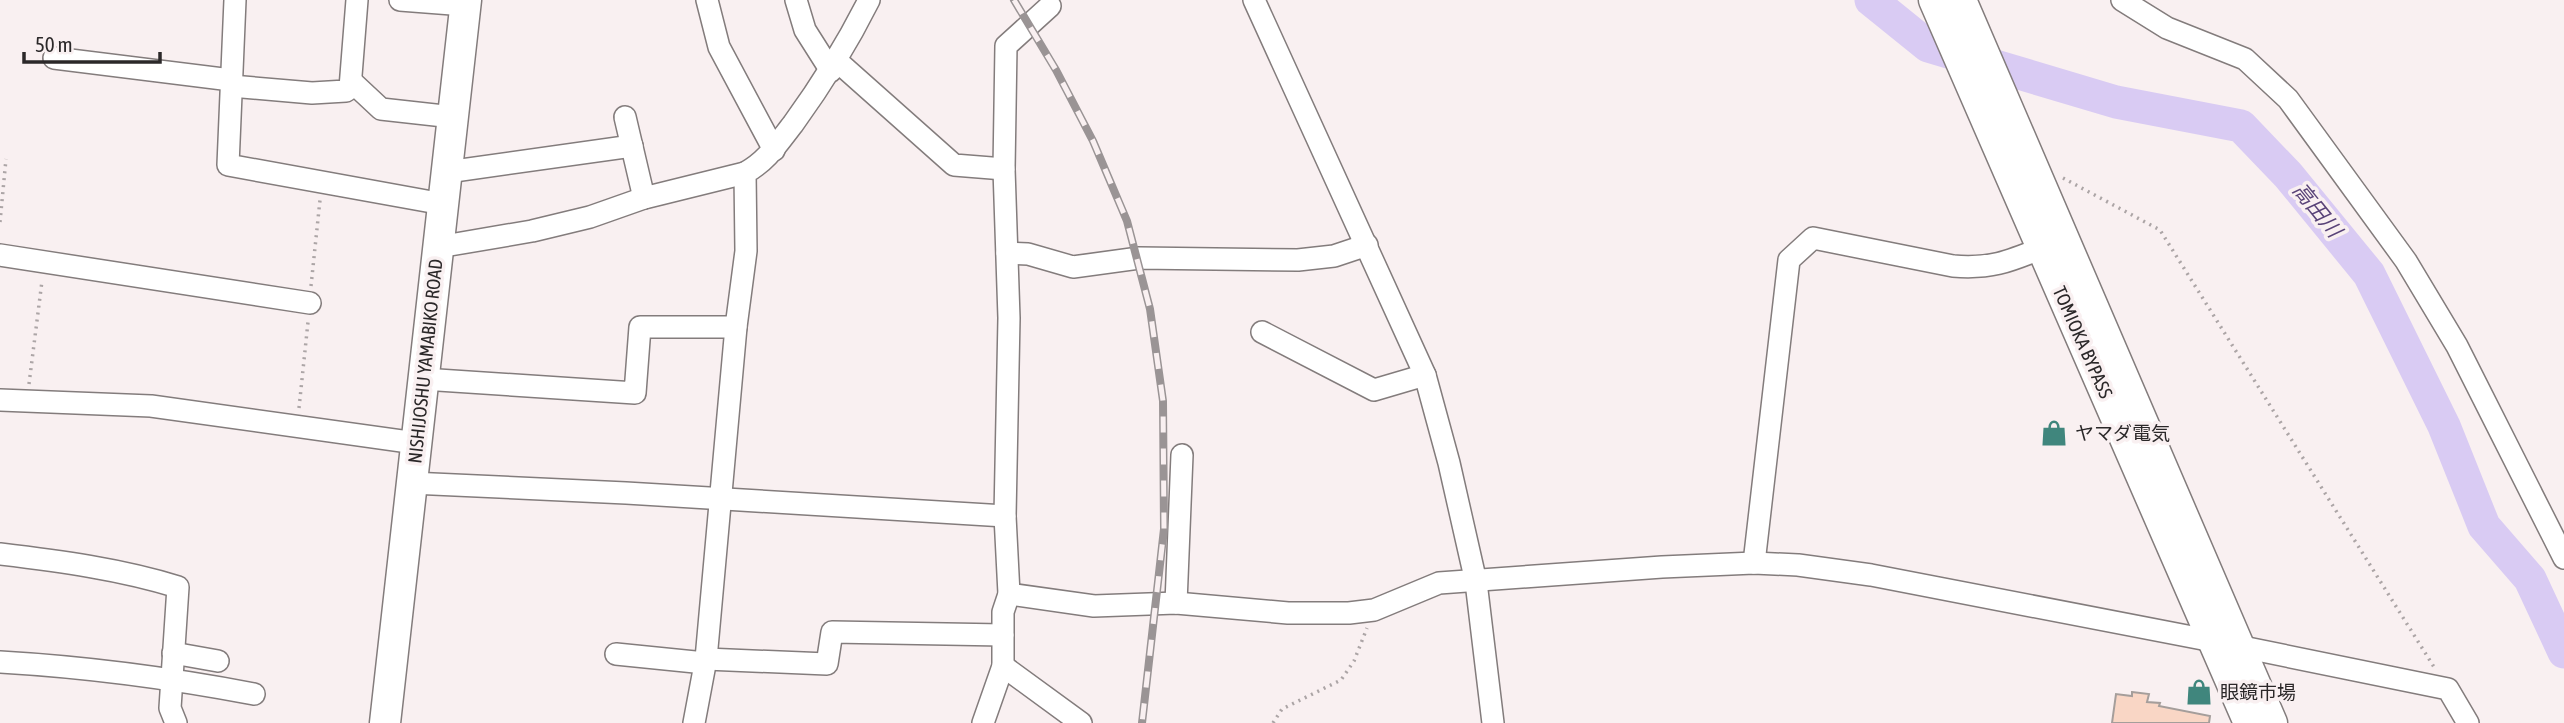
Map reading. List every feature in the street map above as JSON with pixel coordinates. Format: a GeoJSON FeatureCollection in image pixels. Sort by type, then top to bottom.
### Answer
{"type":"FeatureCollection","features":[{"type":"Feature","properties":{"kind":"highway","name":"TOMIOKA BYPASS"},"geometry":{"type":"LineString","coordinates":[[1934,0],[2042,248],[2225,644],[2272,723]]}},
{"type":"Feature","properties":{"kind":"highway","name":"TOMIOKA BYPASS"},"geometry":{"type":"LineString","coordinates":[[1961,0],[2028,152],[2225,644],[2249,723]]}},
{"type":"Feature","properties":{"kind":"highway","name":"NISHIJOSHU YAMABIKO ROAD"},"geometry":{"type":"LineString","coordinates":[[385,723],[466,3]]}},
{"type":"Feature","properties":{"kind":"street"},"geometry":{"type":"LineString","coordinates":[[235,0],[228,165],[443,204]]}},
{"type":"Feature","properties":{"kind":"street"},"geometry":{"type":"LineString","coordinates":[[54,58],[312,93],[346,91],[350,88],[351,81],[357,0]]}},
{"type":"Feature","properties":{"kind":"street"},"geometry":{"type":"LineString","coordinates":[[400,0],[466,3]]}},
{"type":"Feature","properties":{"kind":"street"},"geometry":{"type":"LineString","coordinates":[[707,0],[719,47],[774,150]]}},
{"type":"Feature","properties":{"kind":"street"},"geometry":{"type":"LineString","coordinates":[[796,0],[805,30],[834,66],[954,165],[1004,169]]}},
{"type":"Feature","properties":{"kind":"street"},"geometry":{"type":"LineString","coordinates":[[438,247],[532,231],[590,217],[644,198],[745,173],[761,164],[834,66],[869,0]]}},
{"type":"Feature","properties":{"kind":"street"},"geometry":{"type":"LineString","coordinates":[[1254,0],[1425,375],[1449,463],[1476,582],[1493,723]]}},
{"type":"Feature","properties":{"kind":"street"},"geometry":{"type":"LineString","coordinates":[[2122,0],[2167,28],[2245,59],[2288,99],[2406,261],[2457,346],[2564,558]]}},
{"type":"Feature","properties":{"kind":"street"},"geometry":{"type":"LineString","coordinates":[[983,723],[1003,666],[1003,612],[1009,594],[1005,516],[1009,318],[1004,169],[1006,46],[1051,2]]}},
{"type":"Feature","properties":{"kind":"street"},"geometry":{"type":"LineString","coordinates":[[351,81],[380,109],[453,117]]}},
{"type":"Feature","properties":{"kind":"street"},"geometry":{"type":"LineString","coordinates":[[625,117],[644,198]]}},
{"type":"Feature","properties":{"kind":"street"},"geometry":{"type":"LineString","coordinates":[[447,172],[632,146]]}},
{"type":"Feature","properties":{"kind":"street"},"geometry":{"type":"LineString","coordinates":[[694,723],[705,661],[736,327],[746,251],[745,173]]}},
{"type":"Feature","properties":{"kind":"street"},"geometry":{"type":"LineString","coordinates":[[1754,564],[1789,260],[1813,238],[1975,268],[2000,265],[2042,248]]}},
{"type":"Feature","properties":{"kind":"street"},"geometry":{"type":"LineString","coordinates":[[1007,253],[1028,254],[1073,267],[1139,258],[1298,260],[1334,257],[1367,245]]}},
{"type":"Feature","properties":{"kind":"street"},"geometry":{"type":"LineString","coordinates":[[0,255],[310,303]]}},
{"type":"Feature","properties":{"kind":"street"},"geometry":{"type":"LineString","coordinates":[[423,379],[635,393],[640,327],[736,327]]}},
{"type":"Feature","properties":{"kind":"street"},"geometry":{"type":"LineString","coordinates":[[1262,332],[1374,390],[1425,375]]}},
{"type":"Feature","properties":{"kind":"street"},"geometry":{"type":"LineString","coordinates":[[0,400],[151,406],[416,443]]}},
{"type":"Feature","properties":{"kind":"street"},"geometry":{"type":"LineString","coordinates":[[1176,603],[1182,455]]}},
{"type":"Feature","properties":{"kind":"street"},"geometry":{"type":"LineString","coordinates":[[411,483],[1005,516]]}},
{"type":"Feature","properties":{"kind":"street"},"geometry":{"type":"LineString","coordinates":[[0,554],[55,561],[178,587],[170,708],[176,723]]}},
{"type":"Feature","properties":{"kind":"street"},"geometry":{"type":"LineString","coordinates":[[1009,594],[1094,606],[1176,603],[1288,613],[1349,613],[1374,610],[1439,583],[1662,567],[1798,565],[1871,575],[2448,689],[2468,723]]}},
{"type":"Feature","properties":{"kind":"street"},"geometry":{"type":"LineString","coordinates":[[616,654],[705,661],[827,664],[832,632],[1003,635]]}},
{"type":"Feature","properties":{"kind":"street"},"geometry":{"type":"LineString","coordinates":[[173,653],[218,661]]}},
{"type":"Feature","properties":{"kind":"street"},"geometry":{"type":"LineString","coordinates":[[0,662],[171,678],[254,694]]}},
{"type":"Feature","properties":{"kind":"street"},"geometry":{"type":"LineString","coordinates":[[1003,666],[1082,723]]}},
{"type":"Feature","properties":{"kind":"path"},"geometry":{"type":"LineString","coordinates":[[2028,152],[2160,230],[2448,689]]}},
{"type":"Feature","properties":{"kind":"path"},"geometry":{"type":"LineString","coordinates":[[0,222],[6,159]]}},
{"type":"Feature","properties":{"kind":"path"},"geometry":{"type":"LineString","coordinates":[[26,401],[44,261]]}},
{"type":"Feature","properties":{"kind":"path"},"geometry":{"type":"LineString","coordinates":[[1273,723],[1282,709],[1341,680],[1354,661],[1374,610]]}},
{"type":"Feature","properties":{"kind":"building"},"geometry":{"type":"Polygon","coordinates":[[[2132,692],[2149,694],[2147,702],[2160,703],[2159,706],[2210,716],[2209,723],[2112,723],[2116,694],[2132,696],[2132,692]]]}},
{"type":"Feature","properties":{"kind":"waterway","name":"高田川"},"geometry":{"type":"LineString","coordinates":[[1871,0],[1928,46],[2116,102],[2241,126],[2288,175],[2369,274],[2444,426],[2484,526],[2530,579],[2564,652]]}},
{"type":"Feature","properties":{"kind":"railway"},"geometry":{"type":"LineString","coordinates":[[1014,0],[1056,70],[1093,141],[1127,221],[1150,309],[1163,401],[1164,529],[1142,723]]}},
{"type":"Feature","properties":{"kind":"place","name":"ヤマダ電気"},"geometry":{"type":"Point","coordinates":[2054,433]}},
{"type":"Feature","properties":{"kind":"place","name":"眼鏡市場"},"geometry":{"type":"Point","coordinates":[2199,692]}}]}
